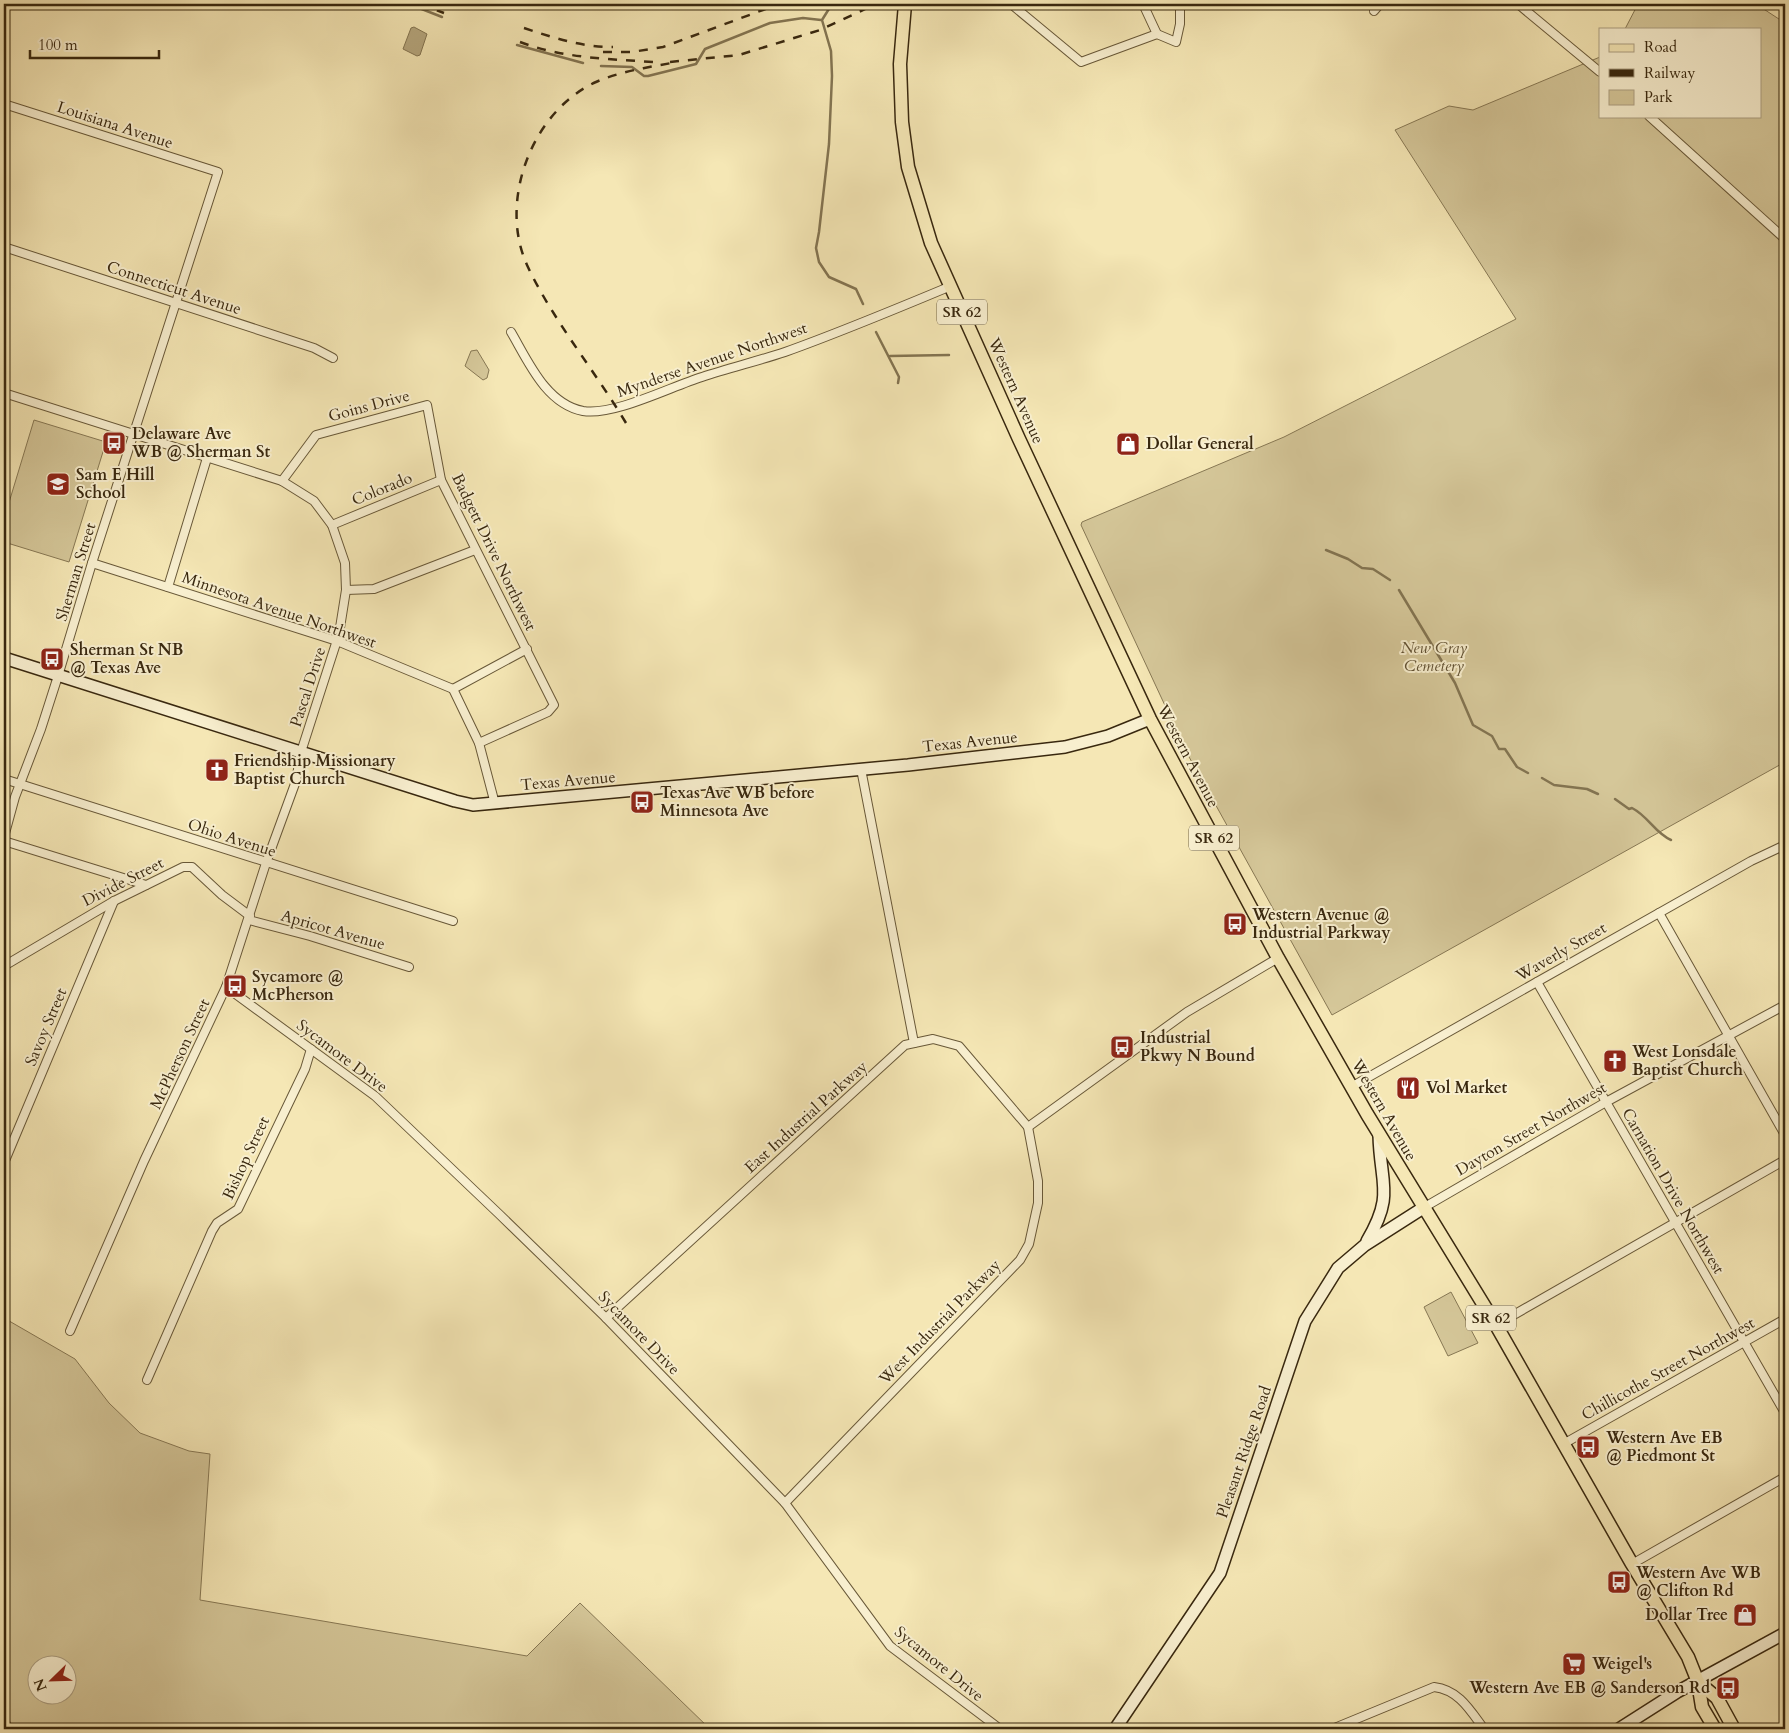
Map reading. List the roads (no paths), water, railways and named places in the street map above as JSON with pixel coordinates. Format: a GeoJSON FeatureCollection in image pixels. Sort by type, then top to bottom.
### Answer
{"type":"FeatureCollection","features":[{"type":"Feature","properties":{"kind":"main road","name":"Western Avenue"},"geometry":{"type":"LineString","coordinates":[[905,4],[901,27],[900,92],[905,146],[914,189],[931,243],[1019,439],[1150,719],[1278,958],[1351,1087],[1496,1325],[1632,1564],[1688,1657],[1698,1682],[1702,1707],[1715,1729]]}},
{"type":"Feature","properties":{"kind":"main road","name":"Western Avenue"},"geometry":{"type":"LineString","coordinates":[[1698,1682],[1717,1698],[1734,1729]]}},
{"type":"Feature","properties":{"kind":"street"},"geometry":{"type":"LineString","coordinates":[[1011,4],[1081,62],[1157,34]]}},
{"type":"Feature","properties":{"kind":"street"},"geometry":{"type":"LineString","coordinates":[[1143,4],[1157,34],[1176,42],[1180,24],[1180,4]]}},
{"type":"Feature","properties":{"kind":"street"},"geometry":{"type":"LineString","coordinates":[[1374,11],[1380,4]]}},
{"type":"Feature","properties":{"kind":"street"},"geometry":{"type":"LineString","coordinates":[[1518,4],[1599,71]]}},
{"type":"Feature","properties":{"kind":"street","name":"Louisiana Avenue"},"geometry":{"type":"LineString","coordinates":[[4,104],[218,172]]}},
{"type":"Feature","properties":{"kind":"street"},"geometry":{"type":"LineString","coordinates":[[1651,118],[1785,239]]}},
{"type":"Feature","properties":{"kind":"street","name":"Sherman Street"},"geometry":{"type":"LineString","coordinates":[[4,837],[19,785],[58,676],[92,563],[178,303],[218,172]]}},
{"type":"Feature","properties":{"kind":"street","name":"Connecticut Avenue"},"geometry":{"type":"LineString","coordinates":[[4,247],[324,352],[333,358]]}},
{"type":"Feature","properties":{"kind":"street","name":"Mynderse Avenue Northwest"},"geometry":{"type":"LineString","coordinates":[[511,332],[542,383],[555,397],[568,406],[582,410],[602,412],[702,377],[785,352],[951,286]]}},
{"type":"Feature","properties":{"kind":"street","name":"Pascal Drive"},"geometry":{"type":"LineString","coordinates":[[4,393],[134,436],[282,481],[314,501],[332,525],[345,563],[346,590],[337,641],[302,752]]}},
{"type":"Feature","properties":{"kind":"street","name":"Badgett Drive Northwest"},"geometry":{"type":"LineString","coordinates":[[427,405],[441,480],[554,705],[548,712],[479,742]]}},
{"type":"Feature","properties":{"kind":"street","name":"Goins Drive"},"geometry":{"type":"LineString","coordinates":[[282,481],[316,435],[427,405]]}},
{"type":"Feature","properties":{"kind":"street"},"geometry":{"type":"LineString","coordinates":[[168,587],[207,458]]}},
{"type":"Feature","properties":{"kind":"street","name":"Colorado"},"geometry":{"type":"LineString","coordinates":[[332,525],[441,480]]}},
{"type":"Feature","properties":{"kind":"street"},"geometry":{"type":"LineString","coordinates":[[346,590],[374,589],[475,550]]}},
{"type":"Feature","properties":{"kind":"street","name":"Minnesota Avenue Northwest"},"geometry":{"type":"LineString","coordinates":[[92,563],[337,641],[453,689]]}},
{"type":"Feature","properties":{"kind":"street"},"geometry":{"type":"LineString","coordinates":[[495,804],[479,742],[453,689],[527,649]]}},
{"type":"Feature","properties":{"kind":"street","name":"Texas Avenue"},"geometry":{"type":"LineString","coordinates":[[4,658],[472,805],[1065,748],[1108,736],[1150,719]]}},
{"type":"Feature","properties":{"kind":"street","name":"McPherson Street"},"geometry":{"type":"LineString","coordinates":[[70,1331],[144,1161],[226,987],[266,864],[296,781],[302,752]]}},
{"type":"Feature","properties":{"kind":"street"},"geometry":{"type":"LineString","coordinates":[[861,769],[914,1043]]}},
{"type":"Feature","properties":{"kind":"street","name":"Ohio Avenue"},"geometry":{"type":"LineString","coordinates":[[4,779],[453,922]]}},
{"type":"Feature","properties":{"kind":"street"},"geometry":{"type":"LineString","coordinates":[[4,841],[146,885]]}},
{"type":"Feature","properties":{"kind":"street"},"geometry":{"type":"LineString","coordinates":[[1783,847],[1785,856]]}},
{"type":"Feature","properties":{"kind":"street","name":"Waverly Street"},"geometry":{"type":"LineString","coordinates":[[1351,1087],[1751,861],[1783,847]]}},
{"type":"Feature","properties":{"kind":"street","name":"Divide Street"},"geometry":{"type":"LineString","coordinates":[[4,966],[114,901],[183,867],[192,867],[249,918]]}},
{"type":"Feature","properties":{"kind":"street","name":"Savoy Street"},"geometry":{"type":"LineString","coordinates":[[4,1163],[114,901]]}},
{"type":"Feature","properties":{"kind":"street"},"geometry":{"type":"LineString","coordinates":[[1659,913],[1785,1135]]}},
{"type":"Feature","properties":{"kind":"street","name":"Apricot Avenue"},"geometry":{"type":"LineString","coordinates":[[249,918],[409,967]]}},
{"type":"Feature","properties":{"kind":"street"},"geometry":{"type":"LineString","coordinates":[[1028,1127],[1187,1012],[1278,958]]}},
{"type":"Feature","properties":{"kind":"street","name":"Carnation Drive Northwest"},"geometry":{"type":"LineString","coordinates":[[1537,982],[1785,1413]]}},
{"type":"Feature","properties":{"kind":"street","name":"Sycamore Drive"},"geometry":{"type":"LineString","coordinates":[[226,987],[374,1096],[606,1318],[785,1502],[890,1646],[1000,1729]]}},
{"type":"Feature","properties":{"kind":"street","name":"Dayton Street Northwest"},"geometry":{"type":"LineString","coordinates":[[1424,1208],[1606,1102],[1785,1005]]}},
{"type":"Feature","properties":{"kind":"street","name":"East Industrial Parkway"},"geometry":{"type":"LineString","coordinates":[[606,1318],[905,1045],[933,1039],[959,1046],[1028,1127]]}},
{"type":"Feature","properties":{"kind":"street","name":"Bishop Street"},"geometry":{"type":"LineString","coordinates":[[147,1380],[212,1231],[217,1223],[238,1209],[305,1069],[312,1049]]}},
{"type":"Feature","properties":{"kind":"street","name":"West Industrial Parkway"},"geometry":{"type":"LineString","coordinates":[[785,1502],[1020,1260],[1029,1244],[1038,1204],[1038,1180],[1028,1127]]}},
{"type":"Feature","properties":{"kind":"street"},"geometry":{"type":"LineString","coordinates":[[1365,1245],[1377,1225],[1385,1198],[1384,1177],[1379,1161],[1379,1135]]}},
{"type":"Feature","properties":{"kind":"street"},"geometry":{"type":"LineString","coordinates":[[1496,1325],[1785,1160]]}},
{"type":"Feature","properties":{"kind":"street","name":"Pleasant Ridge Road"},"geometry":{"type":"LineString","coordinates":[[1114,1729],[1220,1573],[1305,1321],[1338,1268],[1365,1245],[1424,1208]]}},
{"type":"Feature","properties":{"kind":"street","name":"Chillicothe Street Northwest"},"geometry":{"type":"LineString","coordinates":[[1564,1444],[1785,1319]]}},
{"type":"Feature","properties":{"kind":"street"},"geometry":{"type":"LineString","coordinates":[[1632,1564],[1785,1477]]}},
{"type":"Feature","properties":{"kind":"street"},"geometry":{"type":"LineString","coordinates":[[1619,1729],[1785,1633]]}},
{"type":"Feature","properties":{"kind":"street"},"geometry":{"type":"LineString","coordinates":[[1332,1729],[1434,1687],[1452,1691],[1484,1729]]}},
{"type":"Feature","properties":{"kind":"waterway"},"geometry":{"type":"LineString","coordinates":[[409,4],[442,17]]}},
{"type":"Feature","properties":{"kind":"waterway"},"geometry":{"type":"LineString","coordinates":[[832,4],[822,20],[831,51],[832,76],[829,144],[816,248],[819,262],[829,277],[856,289],[863,304]]}},
{"type":"Feature","properties":{"kind":"waterway"},"geometry":{"type":"LineString","coordinates":[[601,66],[632,67],[644,76],[648,76],[696,64],[705,49],[770,23],[803,18],[821,20]]}},
{"type":"Feature","properties":{"kind":"waterway"},"geometry":{"type":"LineString","coordinates":[[517,45],[583,63]]}},
{"type":"Feature","properties":{"kind":"waterway"},"geometry":{"type":"LineString","coordinates":[[876,332],[899,377],[898,383]]}},
{"type":"Feature","properties":{"kind":"waterway"},"geometry":{"type":"LineString","coordinates":[[890,356],[949,355]]}},
{"type":"Feature","properties":{"kind":"waterway"},"geometry":{"type":"LineString","coordinates":[[1326,550],[1348,559],[1362,568],[1373,569],[1390,580]]}},
{"type":"Feature","properties":{"kind":"waterway"},"geometry":{"type":"LineString","coordinates":[[1399,590],[1455,683],[1473,725],[1492,736],[1499,749],[1505,749],[1517,767],[1528,773]]}},
{"type":"Feature","properties":{"kind":"waterway"},"geometry":{"type":"LineString","coordinates":[[1542,778],[1554,785],[1587,789],[1598,794]]}},
{"type":"Feature","properties":{"kind":"waterway"},"geometry":{"type":"LineString","coordinates":[[1615,799],[1629,809],[1632,808],[1638,811],[1660,833],[1671,840]]}},
{"type":"Feature","properties":{"kind":"railway"},"geometry":{"type":"LineString","coordinates":[[420,4],[444,13]]}},
{"type":"Feature","properties":{"kind":"railway"},"geometry":{"type":"LineString","coordinates":[[603,52],[632,52],[663,47],[779,4]]}},
{"type":"Feature","properties":{"kind":"railway"},"geometry":{"type":"LineString","coordinates":[[670,62],[739,55],[820,30],[876,4]]}},
{"type":"Feature","properties":{"kind":"railway"},"geometry":{"type":"LineString","coordinates":[[524,28],[579,44],[613,47]]}},
{"type":"Feature","properties":{"kind":"railway"},"geometry":{"type":"LineString","coordinates":[[520,42],[569,55],[653,62]]}},
{"type":"Feature","properties":{"kind":"railway"},"geometry":{"type":"LineString","coordinates":[[626,423],[561,325],[527,265],[519,240],[517,213],[519,187],[527,160],[538,136],[554,114],[573,96],[596,82],[615,75],[677,62]]}},
{"type":"Feature","properties":{"kind":"place","name":"Delaware Ave WB @ Sherman St"},"geometry":{"type":"Point","coordinates":[114,443]}},
{"type":"Feature","properties":{"kind":"place","name":"Dollar General"},"geometry":{"type":"Point","coordinates":[1128,444]}},
{"type":"Feature","properties":{"kind":"place","name":"Sam E Hill School"},"geometry":{"type":"Point","coordinates":[58,484]}},
{"type":"Feature","properties":{"kind":"place","name":"Sherman St NB @ Texas Ave"},"geometry":{"type":"Point","coordinates":[52,659]}},
{"type":"Feature","properties":{"kind":"place","name":"Friendship Missionary Baptist Church"},"geometry":{"type":"Point","coordinates":[217,770]}},
{"type":"Feature","properties":{"kind":"place","name":"Texas Ave WB before Minnesota Ave"},"geometry":{"type":"Point","coordinates":[642,802]}},
{"type":"Feature","properties":{"kind":"place","name":"Western Avenue @ Industrial Parkway"},"geometry":{"type":"Point","coordinates":[1235,924]}},
{"type":"Feature","properties":{"kind":"place","name":"Sycamore @ McPherson"},"geometry":{"type":"Point","coordinates":[235,986]}},
{"type":"Feature","properties":{"kind":"place","name":"Industrial Pkwy N Bound"},"geometry":{"type":"Point","coordinates":[1122,1047]}},
{"type":"Feature","properties":{"kind":"place","name":"West Lonsdale Baptist Church"},"geometry":{"type":"Point","coordinates":[1615,1061]}},
{"type":"Feature","properties":{"kind":"place","name":"Vol Market"},"geometry":{"type":"Point","coordinates":[1408,1088]}},
{"type":"Feature","properties":{"kind":"place","name":"Western Ave EB @ Piedmont St"},"geometry":{"type":"Point","coordinates":[1588,1447]}},
{"type":"Feature","properties":{"kind":"place","name":"Western Ave WB @ Clifton Rd"},"geometry":{"type":"Point","coordinates":[1619,1582]}},
{"type":"Feature","properties":{"kind":"place","name":"Dollar Tree"},"geometry":{"type":"Point","coordinates":[1745,1615]}},
{"type":"Feature","properties":{"kind":"place","name":"Weigel's"},"geometry":{"type":"Point","coordinates":[1574,1664]}},
{"type":"Feature","properties":{"kind":"place","name":"Western Ave EB @ Sanderson Rd"},"geometry":{"type":"Point","coordinates":[1728,1688]}},
{"type":"Feature","properties":{"kind":"park label","name":"New Gray Cemetery"},"geometry":{"type":"Point","coordinates":[1434,657]}}]}
